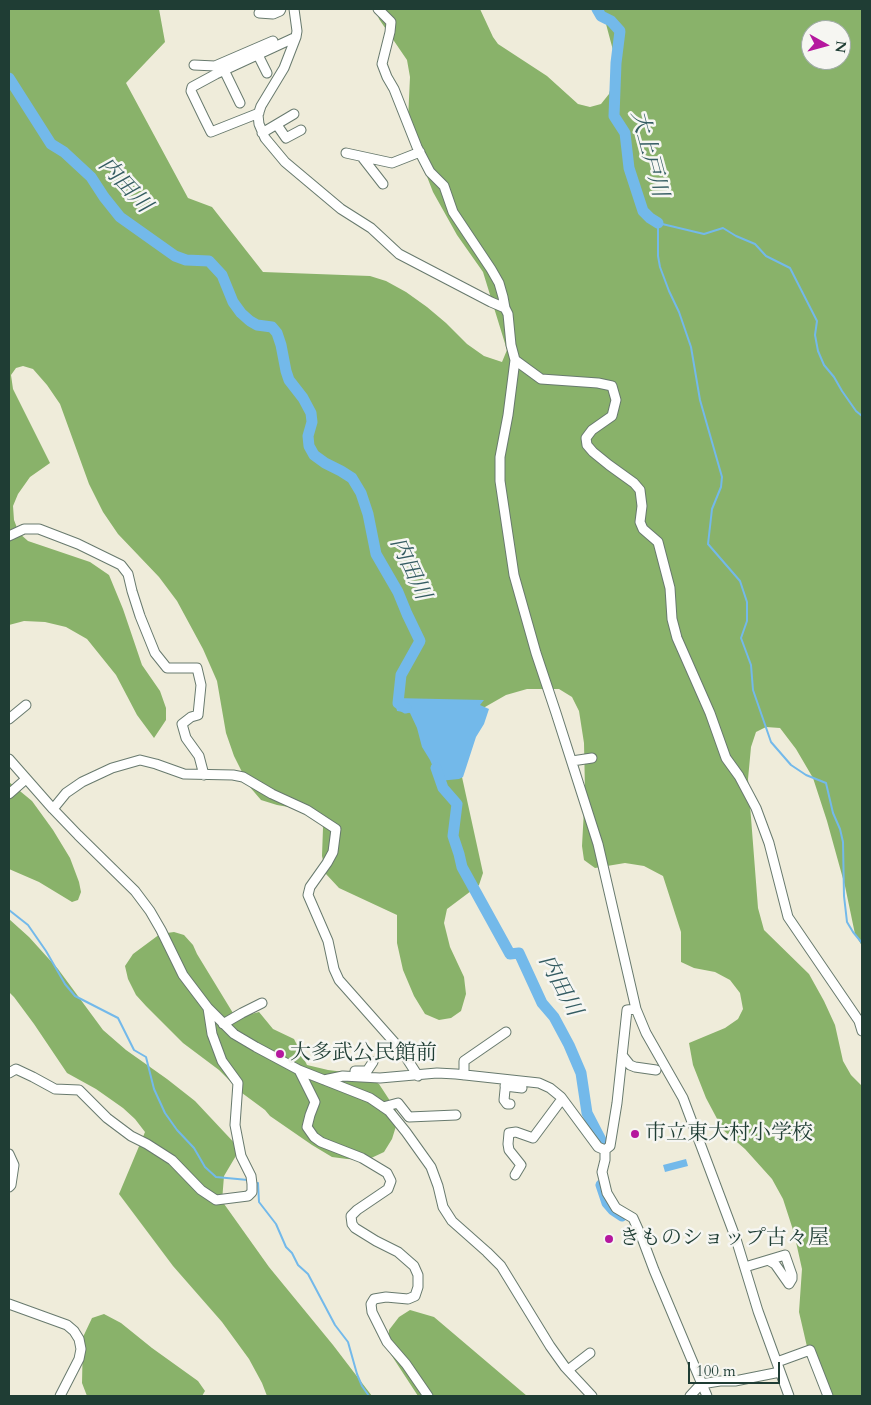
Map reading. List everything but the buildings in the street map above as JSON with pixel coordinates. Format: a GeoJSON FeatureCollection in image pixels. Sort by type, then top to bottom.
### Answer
{"type":"FeatureCollection","features":[{"type":"Feature","properties":{"kind":"street"},"geometry":{"type":"LineString","coordinates":[[259,13],[273,14],[281,9]]}},
{"type":"Feature","properties":{"kind":"street"},"geometry":{"type":"LineString","coordinates":[[294,9],[296,34],[284,68],[260,106],[259,124],[262,134],[285,162],[341,209],[371,228],[399,254],[505,308]]}},
{"type":"Feature","properties":{"kind":"street"},"geometry":{"type":"LineString","coordinates":[[378,9],[390,22],[390,32],[382,64],[394,88],[420,152],[430,172],[444,186],[453,212],[499,283],[508,314],[510,339],[515,360],[500,457],[500,481],[514,575],[527,624],[598,844],[636,1009],[646,1033],[683,1098],[736,1238],[789,1396]]}},
{"type":"Feature","properties":{"kind":"street"},"geometry":{"type":"LineString","coordinates":[[259,113],[212,132],[191,91],[192,86],[296,34]]}},
{"type":"Feature","properties":{"kind":"street"},"geometry":{"type":"LineString","coordinates":[[194,65],[215,66],[296,34]]}},
{"type":"Feature","properties":{"kind":"street"},"geometry":{"type":"LineString","coordinates":[[258,54],[266,73]]}},
{"type":"Feature","properties":{"kind":"street"},"geometry":{"type":"LineString","coordinates":[[224,70],[240,102]]}},
{"type":"Feature","properties":{"kind":"street"},"geometry":{"type":"LineString","coordinates":[[262,134],[294,114]]}},
{"type":"Feature","properties":{"kind":"street"},"geometry":{"type":"LineString","coordinates":[[277,124],[286,138],[301,130]]}},
{"type":"Feature","properties":{"kind":"street"},"geometry":{"type":"LineString","coordinates":[[346,153],[392,163],[420,152]]}},
{"type":"Feature","properties":{"kind":"street"},"geometry":{"type":"LineString","coordinates":[[362,157],[382,184]]}},
{"type":"Feature","properties":{"kind":"street"},"geometry":{"type":"LineString","coordinates":[[515,360],[541,379],[598,382],[612,386],[616,400],[612,416],[592,430],[586,438],[587,445],[640,490],[642,506],[640,522],[643,530],[658,542],[670,588],[672,620],[677,638],[710,713],[726,758],[739,776],[756,808],[769,843],[788,917],[859,1022],[862,1031]]}},
{"type":"Feature","properties":{"kind":"street"},"geometry":{"type":"LineString","coordinates":[[9,536],[24,528],[39,528],[121,565],[128,574],[140,616],[156,653],[167,668],[197,668],[201,685],[203,715],[191,717],[182,724],[186,738],[199,756],[204,774]]}},
{"type":"Feature","properties":{"kind":"street"},"geometry":{"type":"LineString","coordinates":[[9,719],[26,705]]}},
{"type":"Feature","properties":{"kind":"street"},"geometry":{"type":"LineString","coordinates":[[572,761],[592,758]]}},
{"type":"Feature","properties":{"kind":"street"},"geometry":{"type":"LineString","coordinates":[[9,759],[78,835],[136,891],[161,930],[183,975],[208,1008],[234,1034],[299,1070],[370,1098],[389,1111],[431,1168],[443,1207],[452,1221],[501,1266],[550,1346],[568,1370],[592,1396]]}},
{"type":"Feature","properties":{"kind":"street"},"geometry":{"type":"LineString","coordinates":[[53,809],[66,793],[82,782],[112,768],[140,760],[184,774],[233,775],[243,778],[307,810],[336,829],[333,852],[310,887],[308,895],[328,941],[334,969],[339,980],[402,1051],[418,1076]]}},
{"type":"Feature","properties":{"kind":"street"},"geometry":{"type":"LineString","coordinates":[[9,794],[26,779]]}},
{"type":"Feature","properties":{"kind":"street"},"geometry":{"type":"LineString","coordinates":[[224,1024],[262,1003]]}},
{"type":"Feature","properties":{"kind":"street"},"geometry":{"type":"LineString","coordinates":[[9,1073],[16,1069],[33,1076],[55,1089],[79,1090],[107,1118],[132,1136],[172,1160],[201,1190],[216,1200],[248,1196],[252,1192],[252,1181],[241,1156],[235,1125],[238,1084],[222,1061],[212,1034],[208,1008]]}},
{"type":"Feature","properties":{"kind":"street"},"geometry":{"type":"LineString","coordinates":[[636,1009],[627,1010],[610,1146],[606,1150],[602,1172],[607,1193],[616,1208],[633,1218],[707,1396]]}},
{"type":"Feature","properties":{"kind":"street"},"geometry":{"type":"LineString","coordinates":[[464,1074],[464,1061],[506,1032]]}},
{"type":"Feature","properties":{"kind":"street"},"geometry":{"type":"LineString","coordinates":[[622,1055],[630,1065],[656,1070]]}},
{"type":"Feature","properties":{"kind":"street"},"geometry":{"type":"LineString","coordinates":[[338,1077],[340,1070],[367,1071],[373,1062]]}},
{"type":"Feature","properties":{"kind":"street"},"geometry":{"type":"LineString","coordinates":[[299,1070],[315,1102],[307,1127],[314,1137],[321,1142],[362,1158],[387,1173],[390,1181],[388,1189],[357,1210],[351,1216],[352,1224],[376,1242],[398,1252],[414,1266],[418,1275],[418,1287],[415,1296],[408,1299],[386,1297],[374,1299],[371,1304],[372,1312],[386,1342],[406,1364],[428,1396]]}},
{"type":"Feature","properties":{"kind":"street"},"geometry":{"type":"LineString","coordinates":[[323,1080],[343,1076],[380,1078],[436,1073],[464,1074],[522,1088]]}},
{"type":"Feature","properties":{"kind":"street"},"geometry":{"type":"LineString","coordinates":[[505,1083],[539,1083],[550,1088],[562,1099],[598,1147],[606,1150]]}},
{"type":"Feature","properties":{"kind":"street"},"geometry":{"type":"LineString","coordinates":[[505,1083],[504,1100],[507,1104],[510,1104]]}},
{"type":"Feature","properties":{"kind":"street"},"geometry":{"type":"LineString","coordinates":[[515,1175],[521,1165],[509,1150],[509,1133],[516,1132],[533,1138],[562,1099]]}},
{"type":"Feature","properties":{"kind":"street"},"geometry":{"type":"LineString","coordinates":[[383,1107],[398,1103],[409,1117],[456,1115]]}},
{"type":"Feature","properties":{"kind":"street"},"geometry":{"type":"LineString","coordinates":[[9,1154],[14,1165],[11,1185],[9,1186]]}},
{"type":"Feature","properties":{"kind":"street"},"geometry":{"type":"LineString","coordinates":[[745,1268],[768,1260],[785,1255],[792,1276],[792,1287],[775,1264],[768,1260]]}},
{"type":"Feature","properties":{"kind":"street"},"geometry":{"type":"LineString","coordinates":[[9,1304],[67,1325],[79,1339],[81,1349],[79,1359],[60,1396]]}},
{"type":"Feature","properties":{"kind":"street"},"geometry":{"type":"LineString","coordinates":[[777,1362],[810,1350],[828,1396]]}},
{"type":"Feature","properties":{"kind":"street"},"geometry":{"type":"LineString","coordinates":[[568,1370],[590,1353]]}},
{"type":"Feature","properties":{"kind":"street"},"geometry":{"type":"LineString","coordinates":[[690,1396],[701,1384],[736,1381],[780,1372]]}},
{"type":"Feature","properties":{"kind":"green space"},"geometry":{"type":"Polygon","coordinates":[[[9,9],[159,9],[165,42],[126,83],[188,198],[212,207],[263,272],[370,276],[386,281],[427,307],[467,344],[484,356],[502,362],[507,350],[483,272],[457,235],[433,192],[412,138],[408,120],[410,77],[407,60],[379,19],[376,9],[480,9],[498,44],[547,76],[578,104],[590,107],[601,104],[609,94],[614,75],[614,54],[602,9],[862,9],[862,946],[855,934],[845,886],[813,778],[796,749],[780,728],[766,727],[756,732],[751,747],[748,779],[758,908],[764,930],[809,974],[835,1025],[843,1061],[851,1075],[862,1086],[862,1396],[823,1396],[808,1351],[799,1312],[802,1269],[794,1233],[783,1199],[772,1179],[745,1149],[723,1130],[706,1098],[693,1065],[689,1043],[725,1028],[738,1019],[743,1009],[740,993],[730,980],[715,972],[694,968],[681,962],[681,932],[663,876],[644,866],[625,863],[595,868],[584,860],[582,846],[585,791],[584,743],[579,711],[572,697],[559,689],[527,689],[506,695],[485,707],[472,718],[462,777],[483,873],[479,885],[447,909],[444,923],[450,947],[464,977],[466,994],[461,1011],[451,1018],[439,1020],[425,1014],[414,996],[403,970],[397,943],[397,915],[339,888],[326,874],[322,856],[323,828],[321,817],[300,809],[261,800],[249,786],[234,756],[226,733],[217,681],[203,649],[177,601],[159,577],[118,534],[103,512],[89,484],[60,404],[33,369],[23,366],[16,368],[11,375],[13,389],[50,463],[30,477],[18,494],[13,506],[14,520],[19,533],[28,541],[90,562],[109,575],[142,665],[160,691],[166,708],[166,720],[154,738],[137,715],[116,675],[87,639],[66,627],[45,622],[24,621],[9,625],[9,9]]]}},
{"type":"Feature","properties":{"kind":"green space"},"geometry":{"type":"Polygon","coordinates":[[[9,782],[32,801],[70,858],[81,892],[78,900],[72,902],[39,882],[9,869],[9,782]]]}},
{"type":"Feature","properties":{"kind":"green space"},"geometry":{"type":"Polygon","coordinates":[[[9,919],[29,937],[58,969],[103,1030],[126,1050],[195,1101],[240,1149],[224,1176],[222,1201],[269,1267],[372,1396],[267,1396],[249,1359],[222,1322],[173,1266],[119,1194],[145,1132],[123,1108],[96,1089],[67,1073],[34,1024],[9,992],[9,919]]]}},
{"type":"Feature","properties":{"kind":"green space"},"geometry":{"type":"Polygon","coordinates":[[[174,932],[184,935],[193,945],[236,1018],[259,1012],[273,1029],[294,1039],[307,1065],[361,1074],[379,1084],[396,1110],[397,1123],[392,1139],[384,1152],[367,1160],[347,1159],[332,1157],[312,1145],[270,1116],[242,1093],[219,1070],[183,1043],[146,1006],[136,995],[128,979],[125,966],[133,954],[160,934],[174,932]]]}},
{"type":"Feature","properties":{"kind":"green space"},"geometry":{"type":"Polygon","coordinates":[[[410,1310],[434,1317],[527,1396],[418,1396],[388,1350],[389,1330],[399,1317],[410,1310]]]}},
{"type":"Feature","properties":{"kind":"green space"},"geometry":{"type":"Polygon","coordinates":[[[104,1314],[121,1323],[198,1381],[205,1391],[202,1396],[87,1396],[82,1383],[83,1337],[92,1318],[104,1314]]]}},
{"type":"Feature","properties":{"kind":"water"},"geometry":{"type":"Polygon","coordinates":[[[394,698],[484,700],[480,705],[489,709],[484,724],[476,737],[463,777],[439,781],[422,747],[417,728],[410,713],[397,711],[394,698]]]}},
{"type":"Feature","properties":{"kind":"water"},"geometry":{"type":"Polygon","coordinates":[[[686,1159],[688,1166],[665,1172],[663,1165],[686,1159]]]}},
{"type":"Feature","properties":{"kind":"waterway","name":"大上戸川"},"geometry":{"type":"LineString","coordinates":[[597,9],[601,16],[611,21],[620,31],[616,63],[614,116],[625,133],[629,168],[643,211],[658,223]]}},
{"type":"Feature","properties":{"kind":"waterway","name":"内田川"},"geometry":{"type":"LineString","coordinates":[[9,78],[51,144],[64,152],[91,177],[120,217],[175,256],[186,260],[209,261],[222,275],[233,302],[241,313],[257,325],[272,327],[277,333],[289,380],[303,398],[311,413],[312,422],[308,436],[309,446],[314,455],[352,478],[361,493],[368,514],[376,554],[398,592],[420,641],[401,675],[398,703],[406,708]]}},
{"type":"Feature","properties":{"kind":"waterway"},"geometry":{"type":"LineString","coordinates":[[862,416],[856,411],[824,365],[818,351],[815,335],[817,321],[790,268],[766,256],[755,244],[723,228],[704,234],[658,223],[660,267],[691,347],[700,400],[722,477],[721,487],[712,509],[708,544],[740,581],[747,602],[747,621],[741,638],[751,665],[753,690],[771,742],[791,765],[806,775],[826,783],[833,813],[843,842],[844,896],[847,922],[862,943]]}},
{"type":"Feature","properties":{"kind":"waterway","name":"内田川"},"geometry":{"type":"LineString","coordinates":[[436,768],[443,788],[457,804],[453,836],[462,867],[510,954],[519,953],[542,1003],[554,1017],[569,1045],[581,1073],[587,1113],[602,1142]]}},
{"type":"Feature","properties":{"kind":"waterway"},"geometry":{"type":"LineString","coordinates":[[9,910],[28,925],[65,984],[75,996],[118,1018],[134,1050],[146,1057],[154,1089],[165,1113],[177,1130],[194,1148],[205,1167],[216,1177],[248,1180]]}},
{"type":"Feature","properties":{"kind":"waterway"},"geometry":{"type":"LineString","coordinates":[[255,1183],[258,1183],[259,1202],[276,1224],[286,1247],[292,1253],[298,1265],[308,1274],[335,1325],[348,1342],[357,1374],[369,1396]]}},
{"type":"Feature","properties":{"kind":"waterway","name":"内田川"},"geometry":{"type":"LineString","coordinates":[[601,1185],[607,1203],[622,1216]]}},
{"type":"Feature","properties":{"kind":"place","name":"大多武公民館前"},"geometry":{"type":"Point","coordinates":[280,1054]}},
{"type":"Feature","properties":{"kind":"place","name":"市立東大村小学校"},"geometry":{"type":"Point","coordinates":[635,1134]}},
{"type":"Feature","properties":{"kind":"place","name":"きものショップ古々屋"},"geometry":{"type":"Point","coordinates":[609,1239]}}]}
